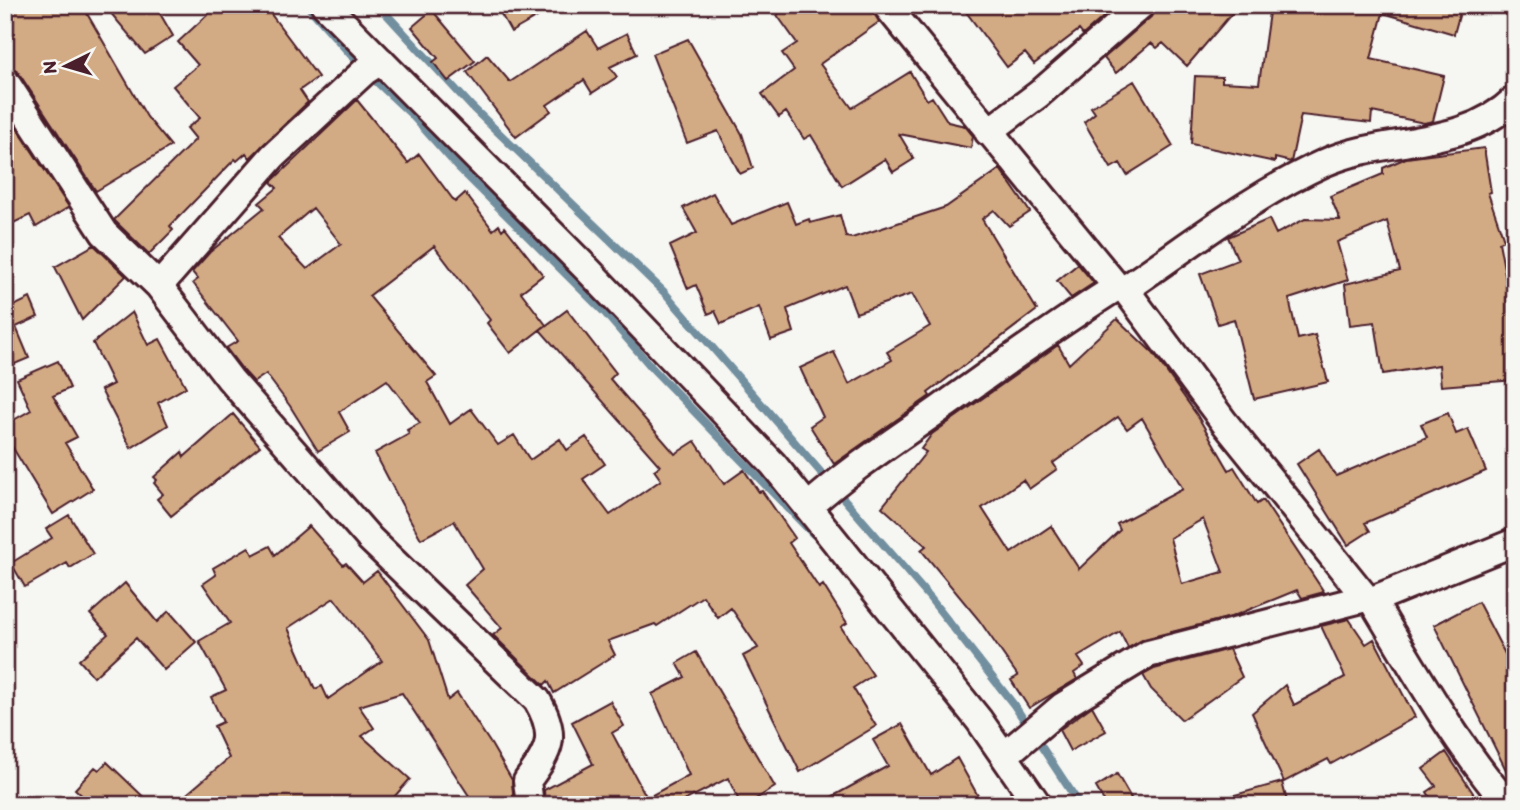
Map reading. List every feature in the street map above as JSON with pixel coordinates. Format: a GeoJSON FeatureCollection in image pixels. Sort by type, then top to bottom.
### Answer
{"type":"FeatureCollection","features":[{"type":"Feature","properties":{"kind":"street"},"geometry":{"type":"LineString","coordinates":[[325,5],[588,270],[773,464],[954,689],[1038,805]]}},
{"type":"Feature","properties":{"kind":"street"},"geometry":{"type":"LineString","coordinates":[[886,5],[988,132],[1121,288],[1224,422],[1369,599],[1424,687],[1488,781],[1508,805]]}},
{"type":"Feature","properties":{"kind":"street"},"geometry":{"type":"LineString","coordinates":[[988,132],[1039,94],[1141,5]]}},
{"type":"Feature","properties":{"kind":"street"},"geometry":{"type":"LineString","coordinates":[[159,286],[273,156],[381,61]]}},
{"type":"Feature","properties":{"kind":"street"},"geometry":{"type":"LineString","coordinates":[[5,81],[104,233],[159,286],[230,379],[370,539],[537,699],[547,722],[550,751],[527,781],[530,805]]}},
{"type":"Feature","properties":{"kind":"street"},"geometry":{"type":"LineString","coordinates":[[808,507],[832,485],[1072,315],[1121,288],[1260,198],[1326,162],[1376,149],[1442,138],[1490,120],[1515,99]]}},
{"type":"Feature","properties":{"kind":"street"},"geometry":{"type":"LineString","coordinates":[[1004,756],[1063,706],[1148,654],[1369,599],[1515,542]]}},
{"type":"Feature","properties":{"kind":"building"},"geometry":{"type":"Polygon","coordinates":[[[5,5],[82,5],[147,117],[171,146],[96,191],[18,72],[5,65],[5,5]]]}},
{"type":"Feature","properties":{"kind":"building"},"geometry":{"type":"Polygon","coordinates":[[[104,5],[155,5],[173,36],[145,54],[104,5]]]}},
{"type":"Feature","properties":{"kind":"building"},"geometry":{"type":"Polygon","coordinates":[[[218,5],[264,5],[318,77],[300,90],[308,102],[250,158],[246,153],[237,161],[235,159],[170,226],[173,230],[149,254],[114,220],[196,139],[187,128],[200,118],[173,86],[198,65],[178,42],[218,5]]]}},
{"type":"Feature","properties":{"kind":"building"},"geometry":{"type":"Polygon","coordinates":[[[496,5],[558,5],[511,32],[496,5]]]}},
{"type":"Feature","properties":{"kind":"building"},"geometry":{"type":"Polygon","coordinates":[[[790,5],[870,5],[879,22],[820,64],[852,108],[910,72],[927,100],[932,97],[948,122],[965,126],[973,136],[971,148],[899,134],[914,159],[893,172],[885,159],[842,186],[811,135],[804,139],[786,112],[779,117],[762,94],[794,70],[782,53],[797,43],[777,15],[790,5]]]}},
{"type":"Feature","properties":{"kind":"building"},"geometry":{"type":"Polygon","coordinates":[[[961,5],[1106,5],[1110,11],[1083,35],[1079,30],[1034,64],[1025,53],[1007,67],[961,5]]]}},
{"type":"Feature","properties":{"kind":"building"},"geometry":{"type":"Polygon","coordinates":[[[1156,5],[1239,5],[1187,66],[1163,43],[1157,48],[1151,43],[1116,73],[1104,58],[1151,17],[1156,5]]]}},
{"type":"Feature","properties":{"kind":"building"},"geometry":{"type":"Polygon","coordinates":[[[1270,5],[1462,5],[1454,34],[1383,13],[1371,59],[1444,76],[1433,121],[1424,123],[1372,112],[1371,123],[1301,115],[1291,162],[1275,158],[1275,162],[1191,144],[1195,76],[1222,77],[1222,82],[1259,84],[1270,5]]]}},
{"type":"Feature","properties":{"kind":"building"},"geometry":{"type":"Polygon","coordinates":[[[432,10],[475,61],[448,81],[433,62],[438,58],[412,27],[432,10]]]}},
{"type":"Feature","properties":{"kind":"building"},"geometry":{"type":"Polygon","coordinates":[[[587,31],[598,48],[627,33],[637,54],[610,67],[617,77],[592,93],[584,80],[547,105],[551,111],[516,137],[467,72],[487,55],[510,82],[587,31]]]}},
{"type":"Feature","properties":{"kind":"building"},"geometry":{"type":"Polygon","coordinates":[[[688,39],[742,134],[753,168],[740,174],[718,131],[687,143],[652,54],[688,39]]]}},
{"type":"Feature","properties":{"kind":"building"},"geometry":{"type":"Polygon","coordinates":[[[1134,81],[1173,146],[1127,175],[1120,163],[1111,168],[1084,122],[1095,113],[1091,107],[1134,81]]]}},
{"type":"Feature","properties":{"kind":"building"},"geometry":{"type":"Polygon","coordinates":[[[357,100],[408,163],[419,154],[455,202],[465,193],[493,230],[499,225],[502,230],[505,227],[543,275],[521,292],[546,325],[510,353],[487,323],[490,320],[434,246],[369,296],[436,376],[427,382],[450,424],[471,409],[498,445],[514,435],[530,460],[560,439],[567,450],[586,437],[605,464],[583,479],[610,515],[661,480],[654,470],[660,466],[540,330],[567,310],[616,373],[610,379],[675,454],[695,441],[724,484],[744,470],[759,492],[762,491],[795,538],[789,543],[819,588],[823,585],[847,623],[841,627],[873,675],[853,688],[876,726],[800,772],[743,656],[758,648],[731,608],[718,618],[703,596],[657,626],[655,624],[608,641],[615,655],[554,693],[548,681],[544,685],[493,635],[502,628],[465,585],[483,569],[454,521],[421,539],[375,453],[409,434],[407,430],[420,423],[387,380],[339,412],[350,432],[318,451],[266,374],[254,382],[226,348],[238,341],[193,283],[198,279],[192,272],[210,252],[264,208],[259,203],[277,188],[271,182],[357,100]],[[313,208],[278,238],[307,269],[341,244],[313,208]]]}},
{"type":"Feature","properties":{"kind":"building"},"geometry":{"type":"Polygon","coordinates":[[[5,110],[69,207],[36,227],[30,215],[5,227],[5,110]]]}},
{"type":"Feature","properties":{"kind":"building"},"geometry":{"type":"Polygon","coordinates":[[[1484,148],[1491,192],[1488,193],[1504,240],[1499,242],[1506,279],[1513,279],[1515,380],[1441,386],[1439,365],[1383,374],[1375,322],[1350,325],[1345,284],[1400,271],[1387,221],[1337,242],[1348,280],[1289,299],[1298,339],[1315,335],[1328,382],[1254,399],[1234,319],[1218,324],[1200,274],[1238,260],[1228,237],[1269,219],[1276,234],[1305,219],[1340,220],[1330,196],[1383,174],[1383,168],[1406,158],[1484,148]]]}},
{"type":"Feature","properties":{"kind":"building"},"geometry":{"type":"Polygon","coordinates":[[[1000,169],[1030,212],[1009,226],[994,210],[982,219],[1037,310],[928,393],[930,396],[834,464],[810,426],[823,417],[800,368],[834,352],[849,384],[892,360],[887,352],[930,326],[912,294],[856,313],[845,285],[787,309],[794,332],[771,340],[759,307],[721,324],[715,311],[708,314],[696,285],[688,289],[670,246],[697,233],[683,208],[713,193],[731,225],[787,202],[796,224],[809,219],[810,223],[840,215],[846,237],[852,238],[946,207],[1000,169]]]}},
{"type":"Feature","properties":{"kind":"building"},"geometry":{"type":"Polygon","coordinates":[[[94,245],[126,276],[82,320],[55,267],[94,245]]]}},
{"type":"Feature","properties":{"kind":"building"},"geometry":{"type":"Polygon","coordinates":[[[1078,264],[1094,283],[1071,298],[1057,281],[1078,264]]]}},
{"type":"Feature","properties":{"kind":"building"},"geometry":{"type":"Polygon","coordinates":[[[30,298],[38,317],[16,327],[29,358],[5,368],[5,302],[8,309],[30,298]]]}},
{"type":"Feature","properties":{"kind":"building"},"geometry":{"type":"Polygon","coordinates":[[[132,312],[148,345],[160,339],[186,387],[158,403],[168,425],[131,448],[101,390],[113,384],[93,343],[132,312]]]}},
{"type":"Feature","properties":{"kind":"building"},"geometry":{"type":"Polygon","coordinates":[[[1117,319],[1153,353],[1197,415],[1229,470],[1234,467],[1257,504],[1263,500],[1324,592],[1302,598],[1297,590],[1231,617],[1144,639],[1128,648],[1120,632],[1078,657],[1084,666],[1074,673],[1077,679],[1029,708],[1011,680],[1018,676],[979,620],[921,550],[926,546],[882,507],[926,452],[921,449],[932,434],[1058,345],[1069,364],[1117,319]],[[1118,417],[1053,463],[1057,469],[1029,489],[1023,480],[982,508],[1011,553],[1051,526],[1079,569],[1120,530],[1117,524],[1183,489],[1142,418],[1127,429],[1118,417]],[[1203,519],[1170,538],[1182,584],[1223,572],[1203,519]]]}},
{"type":"Feature","properties":{"kind":"building"},"geometry":{"type":"Polygon","coordinates":[[[58,361],[70,388],[53,396],[77,437],[65,443],[93,489],[53,514],[5,435],[5,425],[31,410],[17,379],[58,361]]]}},
{"type":"Feature","properties":{"kind":"building"},"geometry":{"type":"Polygon","coordinates":[[[1448,413],[1456,434],[1468,429],[1486,471],[1365,523],[1370,531],[1348,545],[1297,464],[1319,449],[1336,476],[1427,437],[1421,424],[1448,413]]]}},
{"type":"Feature","properties":{"kind":"building"},"geometry":{"type":"Polygon","coordinates":[[[233,414],[260,446],[171,516],[157,499],[163,494],[154,483],[157,480],[154,477],[182,452],[184,457],[233,414]]]}},
{"type":"Feature","properties":{"kind":"building"},"geometry":{"type":"Polygon","coordinates":[[[69,515],[93,554],[70,568],[67,563],[25,587],[11,563],[52,538],[46,529],[69,515]]]}},
{"type":"Feature","properties":{"kind":"building"},"geometry":{"type":"Polygon","coordinates":[[[309,526],[343,565],[346,563],[363,582],[377,571],[429,640],[448,700],[457,693],[491,744],[512,780],[514,805],[475,805],[402,693],[359,706],[374,728],[362,736],[410,779],[387,805],[174,805],[229,758],[214,726],[223,722],[211,697],[226,690],[199,641],[230,623],[203,584],[216,575],[213,568],[249,547],[253,555],[270,546],[275,555],[309,526]],[[334,598],[288,628],[315,689],[322,686],[328,699],[382,661],[334,598]]]}},
{"type":"Feature","properties":{"kind":"building"},"geometry":{"type":"Polygon","coordinates":[[[125,583],[157,622],[169,611],[196,642],[164,670],[136,638],[94,677],[79,660],[108,634],[90,614],[125,583]]]}},
{"type":"Feature","properties":{"kind":"building"},"geometry":{"type":"Polygon","coordinates":[[[1478,602],[1515,673],[1515,788],[1434,625],[1478,602]]]}},
{"type":"Feature","properties":{"kind":"building"},"geometry":{"type":"Polygon","coordinates":[[[1349,619],[1366,644],[1374,639],[1415,717],[1331,764],[1328,759],[1284,782],[1252,713],[1285,685],[1294,705],[1345,677],[1321,626],[1349,619]]]}},
{"type":"Feature","properties":{"kind":"building"},"geometry":{"type":"Polygon","coordinates":[[[1229,649],[1242,677],[1182,720],[1151,689],[1143,675],[1154,669],[1229,649]]]}},
{"type":"Feature","properties":{"kind":"building"},"geometry":{"type":"Polygon","coordinates":[[[696,652],[775,787],[746,805],[741,805],[728,778],[676,805],[545,805],[544,790],[593,764],[572,722],[610,701],[624,726],[612,733],[647,798],[689,775],[652,694],[685,677],[677,663],[696,652]]]}},
{"type":"Feature","properties":{"kind":"building"},"geometry":{"type":"Polygon","coordinates":[[[1092,706],[1106,731],[1070,751],[1059,730],[1092,706]]]}},
{"type":"Feature","properties":{"kind":"building"},"geometry":{"type":"Polygon","coordinates":[[[902,724],[931,775],[957,758],[983,805],[817,805],[888,766],[873,740],[902,724]]]}},
{"type":"Feature","properties":{"kind":"building"},"geometry":{"type":"Polygon","coordinates":[[[1446,752],[1481,805],[1435,805],[1427,792],[1436,786],[1423,769],[1446,752]]]}},
{"type":"Feature","properties":{"kind":"building"},"geometry":{"type":"Polygon","coordinates":[[[107,762],[152,805],[92,805],[75,789],[95,767],[99,770],[107,762]]]}},
{"type":"Feature","properties":{"kind":"building"},"geometry":{"type":"Polygon","coordinates":[[[1117,774],[1135,805],[1106,805],[1096,787],[1117,774]]]}},
{"type":"Feature","properties":{"kind":"building"},"geometry":{"type":"Polygon","coordinates":[[[1282,782],[1288,805],[1225,805],[1224,798],[1282,782]]]}},
{"type":"Feature","properties":{"kind":"waterway"},"geometry":{"type":"LineString","coordinates":[[307,5],[365,71],[411,114],[459,168],[605,313],[653,369],[813,534]]}},
{"type":"Feature","properties":{"kind":"waterway"},"geometry":{"type":"LineString","coordinates":[[378,5],[472,107],[665,293],[930,598],[1014,705],[1080,805]]}}]}
